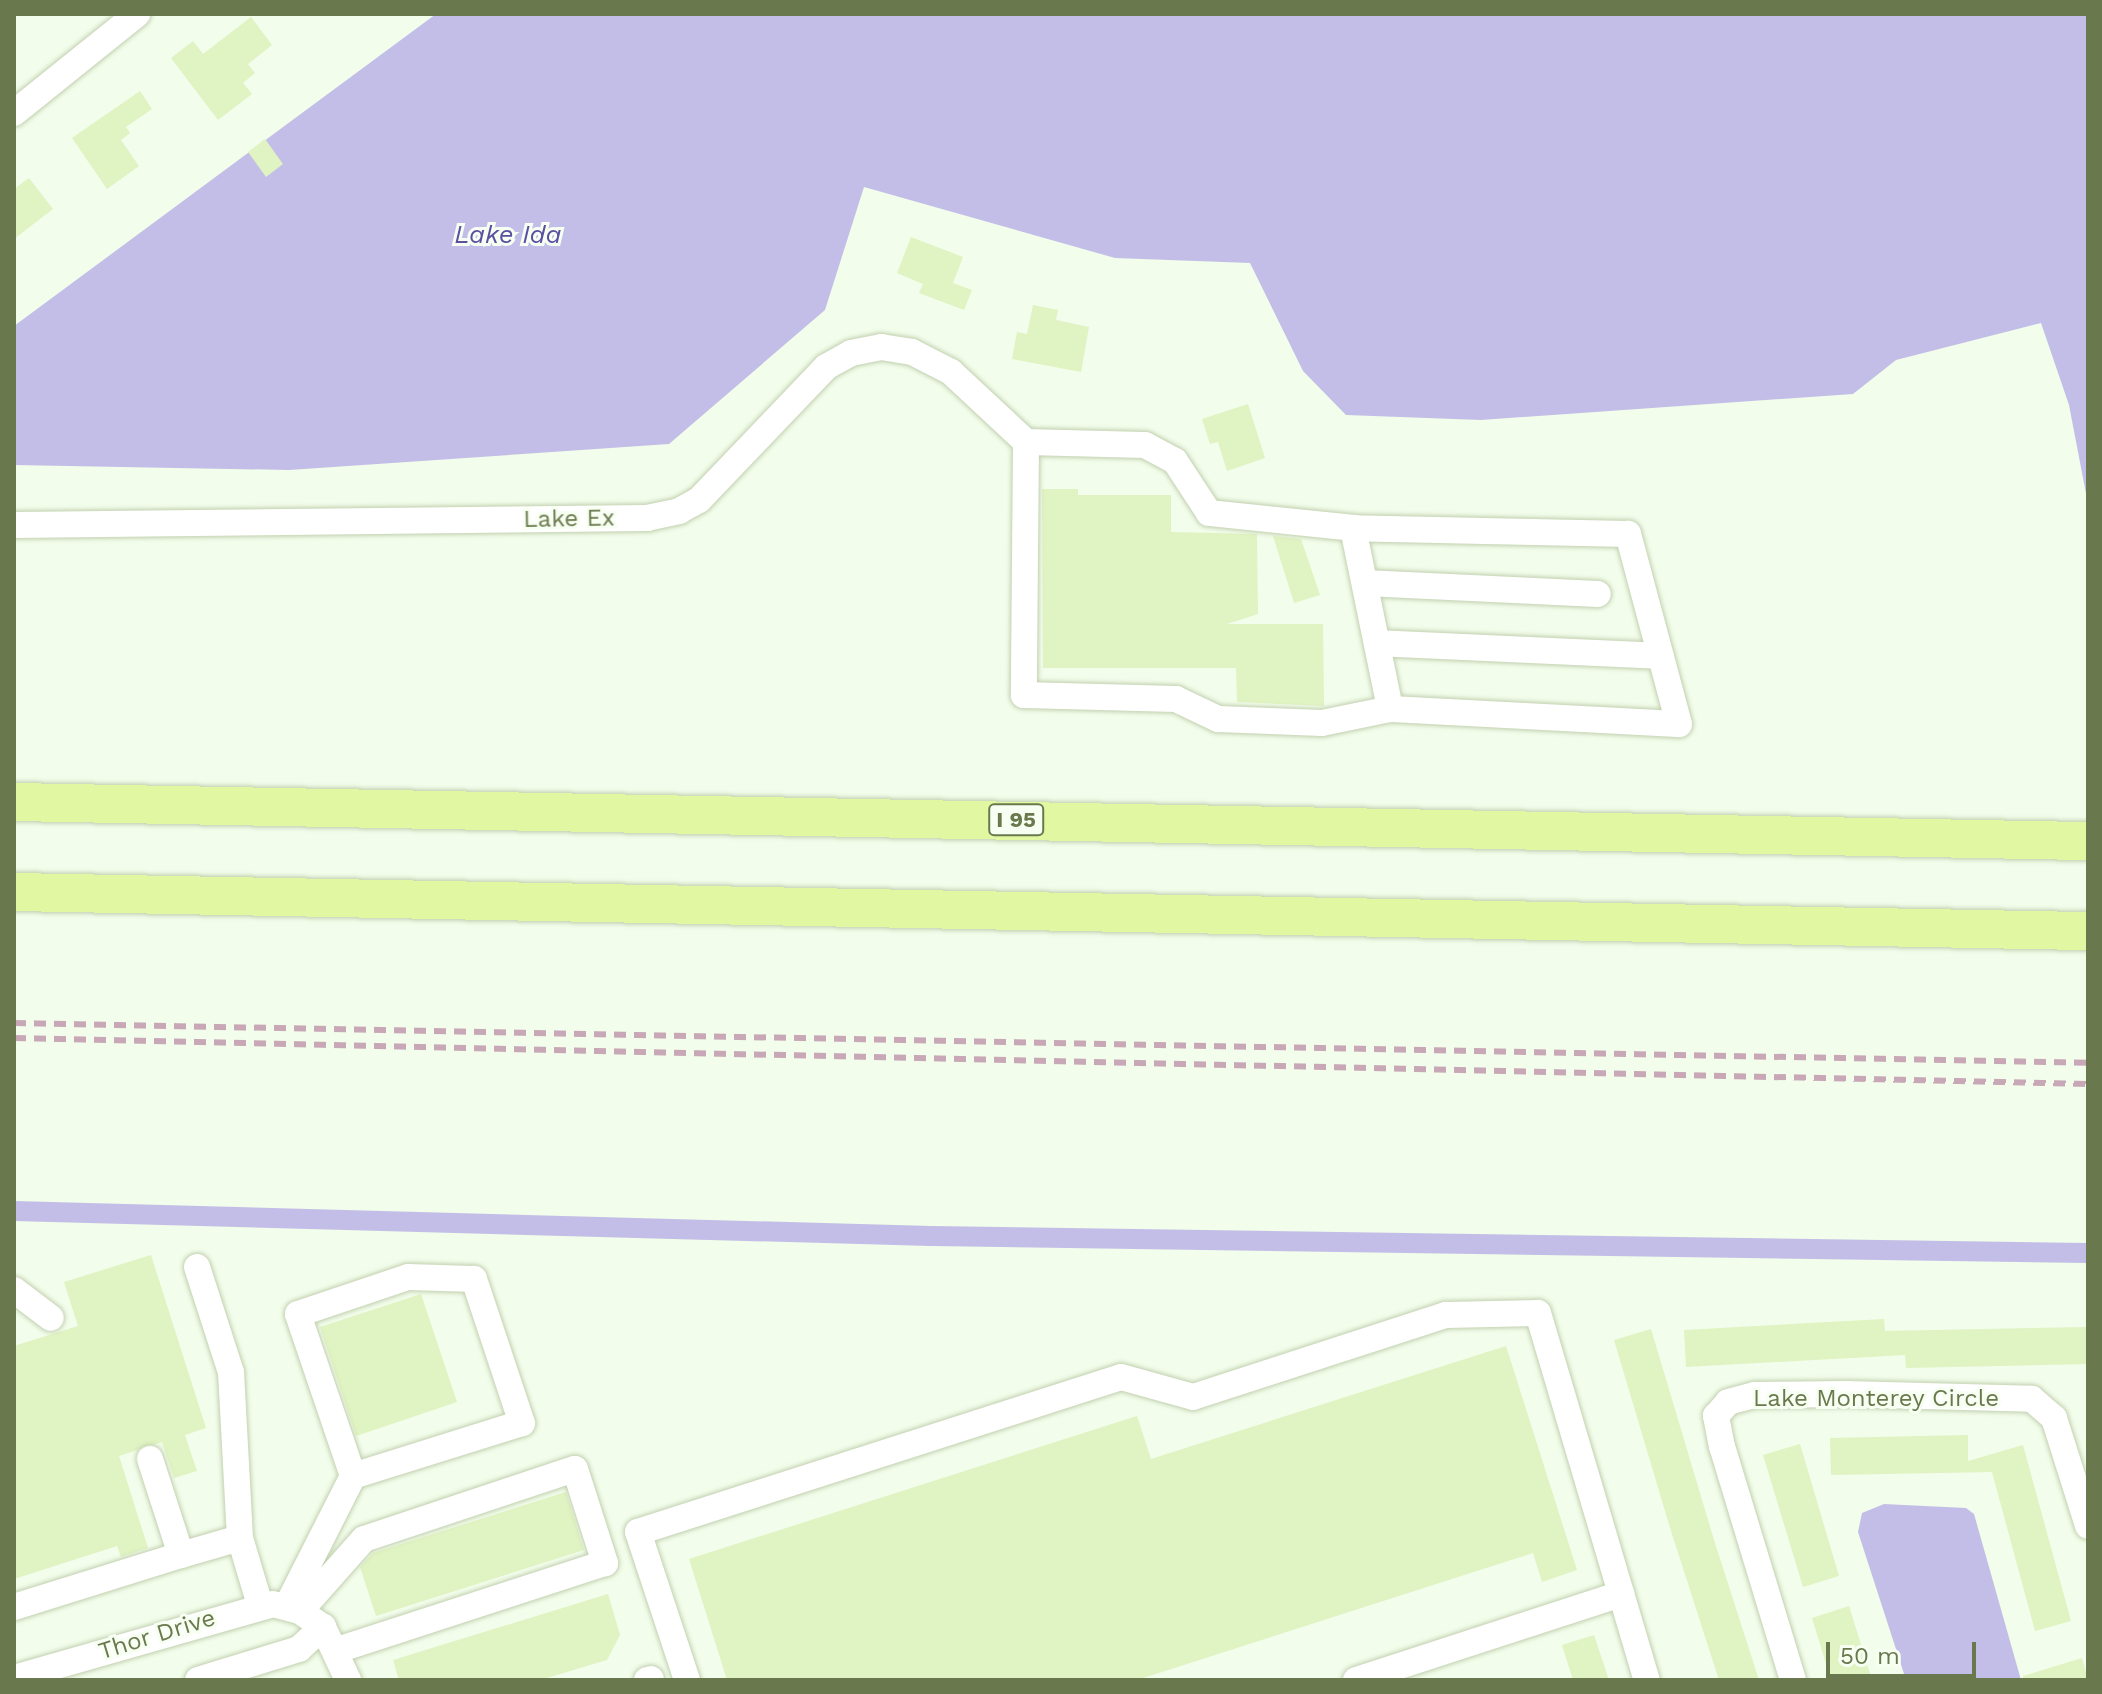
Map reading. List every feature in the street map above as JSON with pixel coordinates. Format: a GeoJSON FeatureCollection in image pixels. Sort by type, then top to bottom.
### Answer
{"type":"FeatureCollection","features":[{"type":"Feature","properties":{"kind":"highway","name":"I 95"},"geometry":{"type":"LineString","coordinates":[[14,802],[2088,841]]}},
{"type":"Feature","properties":{"kind":"highway"},"geometry":{"type":"LineString","coordinates":[[14,892],[2088,931]]}},
{"type":"Feature","properties":{"kind":"street"},"geometry":{"type":"LineString","coordinates":[[14,113],[137,14]]}},
{"type":"Feature","properties":{"kind":"street","name":"Lake Ex"},"geometry":{"type":"LineString","coordinates":[[14,525],[658,516],[679,511],[717,484],[826,367],[851,353],[881,347],[912,352],[951,372],[1026,442]]}},
{"type":"Feature","properties":{"kind":"street"},"geometry":{"type":"LineString","coordinates":[[1026,442],[1145,445],[1175,461],[1209,513],[1353,528],[1628,534],[1679,724],[1390,709],[1322,723],[1218,719],[1176,699],[1024,695],[1026,442]]}},
{"type":"Feature","properties":{"kind":"street"},"geometry":{"type":"LineString","coordinates":[[1353,528],[1390,709]]}},
{"type":"Feature","properties":{"kind":"street"},"geometry":{"type":"LineString","coordinates":[[1365,583],[1598,594]]}},
{"type":"Feature","properties":{"kind":"street"},"geometry":{"type":"LineString","coordinates":[[1377,643],[1661,656]]}},
{"type":"Feature","properties":{"kind":"street"},"geometry":{"type":"LineString","coordinates":[[197,1267],[231,1372],[240,1538],[260,1605]]}},
{"type":"Feature","properties":{"kind":"street"},"geometry":{"type":"LineString","coordinates":[[294,1608],[353,1476],[298,1314],[408,1277],[474,1279],[522,1423],[353,1476]]}},
{"type":"Feature","properties":{"kind":"street"},"geometry":{"type":"LineString","coordinates":[[14,1290],[51,1318]]}},
{"type":"Feature","properties":{"kind":"street"},"geometry":{"type":"LineString","coordinates":[[687,1680],[638,1532],[1121,1377],[1193,1397],[1446,1315],[1538,1313],[1647,1680]]}},
{"type":"Feature","properties":{"kind":"street","name":"Lake Monterey Circle"},"geometry":{"type":"LineString","coordinates":[[1793,1680],[1722,1447],[1716,1416],[1728,1402],[1755,1395],[1846,1394],[2032,1399],[2054,1418],[2088,1526]]}},
{"type":"Feature","properties":{"kind":"street"},"geometry":{"type":"LineString","coordinates":[[150,1459],[181,1555]]}},
{"type":"Feature","properties":{"kind":"street"},"geometry":{"type":"LineString","coordinates":[[294,1608],[364,1539],[575,1469],[605,1563],[338,1650]]}},
{"type":"Feature","properties":{"kind":"street"},"geometry":{"type":"LineString","coordinates":[[14,1607],[240,1538]]}},
{"type":"Feature","properties":{"kind":"street"},"geometry":{"type":"LineString","coordinates":[[1356,1680],[1621,1594]]}},
{"type":"Feature","properties":{"kind":"street","name":"Thor Drive"},"geometry":{"type":"LineString","coordinates":[[14,1678],[260,1605],[294,1608]]}},
{"type":"Feature","properties":{"kind":"street"},"geometry":{"type":"LineString","coordinates":[[294,1608],[323,1627],[338,1650],[348,1680]]}},
{"type":"Feature","properties":{"kind":"street"},"geometry":{"type":"LineString","coordinates":[[198,1680],[299,1649],[323,1627]]}},
{"type":"Feature","properties":{"kind":"water","name":"Lake Ida"},"geometry":{"type":"Polygon","coordinates":[[[436,14],[2088,14],[2088,504],[2069,405],[2041,323],[1896,360],[1853,394],[1481,420],[1346,415],[1303,371],[1250,263],[1115,258],[864,187],[825,310],[669,444],[289,470],[14,465],[14,326],[436,14]]]}},
{"type":"Feature","properties":{"kind":"water"},"geometry":{"type":"Polygon","coordinates":[[[1884,1504],[1966,1508],[1974,1514],[2021,1680],[1906,1680],[1858,1532],[1862,1513],[1884,1504]]]}},
{"type":"Feature","properties":{"kind":"building"},"geometry":{"type":"Polygon","coordinates":[[[251,17],[272,45],[248,64],[255,73],[243,83],[252,94],[218,120],[171,58],[193,41],[203,54],[251,17]]]}},
{"type":"Feature","properties":{"kind":"building"},"geometry":{"type":"Polygon","coordinates":[[[140,91],[152,109],[126,127],[130,133],[121,140],[139,166],[107,189],[72,138],[140,91]]]}},
{"type":"Feature","properties":{"kind":"building"},"geometry":{"type":"Polygon","coordinates":[[[265,139],[283,164],[266,177],[248,152],[265,139]]]}},
{"type":"Feature","properties":{"kind":"building"},"geometry":{"type":"Polygon","coordinates":[[[29,178],[53,209],[14,239],[14,189],[29,178]]]}},
{"type":"Feature","properties":{"kind":"building"},"geometry":{"type":"Polygon","coordinates":[[[911,237],[963,257],[953,283],[972,290],[964,310],[919,293],[923,284],[897,273],[911,237]]]}},
{"type":"Feature","properties":{"kind":"building"},"geometry":{"type":"Polygon","coordinates":[[[1033,305],[1058,310],[1056,320],[1089,327],[1081,372],[1012,359],[1017,332],[1027,334],[1033,305]]]}},
{"type":"Feature","properties":{"kind":"building"},"geometry":{"type":"Polygon","coordinates":[[[1248,404],[1265,458],[1227,471],[1218,442],[1210,444],[1202,419],[1248,404]]]}},
{"type":"Feature","properties":{"kind":"building"},"geometry":{"type":"Polygon","coordinates":[[[1042,489],[1078,489],[1078,495],[1171,495],[1171,532],[1257,534],[1258,614],[1227,624],[1323,624],[1324,706],[1237,702],[1236,668],[1043,668],[1042,489]]]}},
{"type":"Feature","properties":{"kind":"building"},"geometry":{"type":"Polygon","coordinates":[[[1273,536],[1301,539],[1320,595],[1294,603],[1273,536]]]}},
{"type":"Feature","properties":{"kind":"building"},"geometry":{"type":"Polygon","coordinates":[[[151,1255],[206,1428],[185,1435],[197,1471],[174,1478],[162,1442],[119,1456],[148,1548],[121,1557],[117,1546],[14,1579],[14,1346],[78,1326],[64,1282],[151,1255]]]}},
{"type":"Feature","properties":{"kind":"building"},"geometry":{"type":"Polygon","coordinates":[[[421,1294],[457,1402],[356,1436],[320,1327],[421,1294]]]}},
{"type":"Feature","properties":{"kind":"building"},"geometry":{"type":"Polygon","coordinates":[[[1884,1319],[1885,1331],[2088,1327],[2088,1364],[1906,1368],[1905,1355],[1686,1367],[1684,1330],[1884,1319]]]}},
{"type":"Feature","properties":{"kind":"building"},"geometry":{"type":"Polygon","coordinates":[[[1651,1329],[1759,1680],[1719,1680],[1671,1531],[1614,1340],[1651,1329]]]}},
{"type":"Feature","properties":{"kind":"building"},"geometry":{"type":"Polygon","coordinates":[[[1506,1346],[1577,1570],[1542,1582],[1533,1553],[1137,1680],[727,1680],[689,1559],[1137,1416],[1151,1459],[1506,1346]]]}},
{"type":"Feature","properties":{"kind":"building"},"geometry":{"type":"Polygon","coordinates":[[[1968,1435],[1968,1461],[2023,1445],[2071,1621],[2035,1631],[1992,1472],[1831,1475],[1830,1438],[1968,1435]]]}},
{"type":"Feature","properties":{"kind":"building"},"geometry":{"type":"Polygon","coordinates":[[[1800,1444],[1839,1576],[1803,1587],[1763,1455],[1800,1444]]]}},
{"type":"Feature","properties":{"kind":"building"},"geometry":{"type":"Polygon","coordinates":[[[566,1492],[584,1550],[376,1616],[360,1567],[373,1553],[566,1492]]]}},
{"type":"Feature","properties":{"kind":"building"},"geometry":{"type":"Polygon","coordinates":[[[608,1594],[620,1635],[607,1660],[540,1680],[399,1680],[393,1660],[608,1594]]]}},
{"type":"Feature","properties":{"kind":"building"},"geometry":{"type":"Polygon","coordinates":[[[1849,1606],[1872,1680],[1831,1680],[1812,1618],[1849,1606]]]}},
{"type":"Feature","properties":{"kind":"building"},"geometry":{"type":"Polygon","coordinates":[[[1594,1635],[1609,1680],[1573,1680],[1562,1645],[1594,1635]]]}},
{"type":"Feature","properties":{"kind":"building"},"geometry":{"type":"Polygon","coordinates":[[[2082,1658],[2088,1680],[2023,1680],[2023,1676],[2082,1658]]]}},
{"type":"Feature","properties":{"kind":"waterway"},"geometry":{"type":"LineString","coordinates":[[14,1211],[931,1236],[2088,1253]]}},
{"type":"Feature","properties":{"kind":"railway"},"geometry":{"type":"LineString","coordinates":[[14,1023],[2088,1063]]}},
{"type":"Feature","properties":{"kind":"railway"},"geometry":{"type":"LineString","coordinates":[[14,1038],[2088,1084]]}}]}
